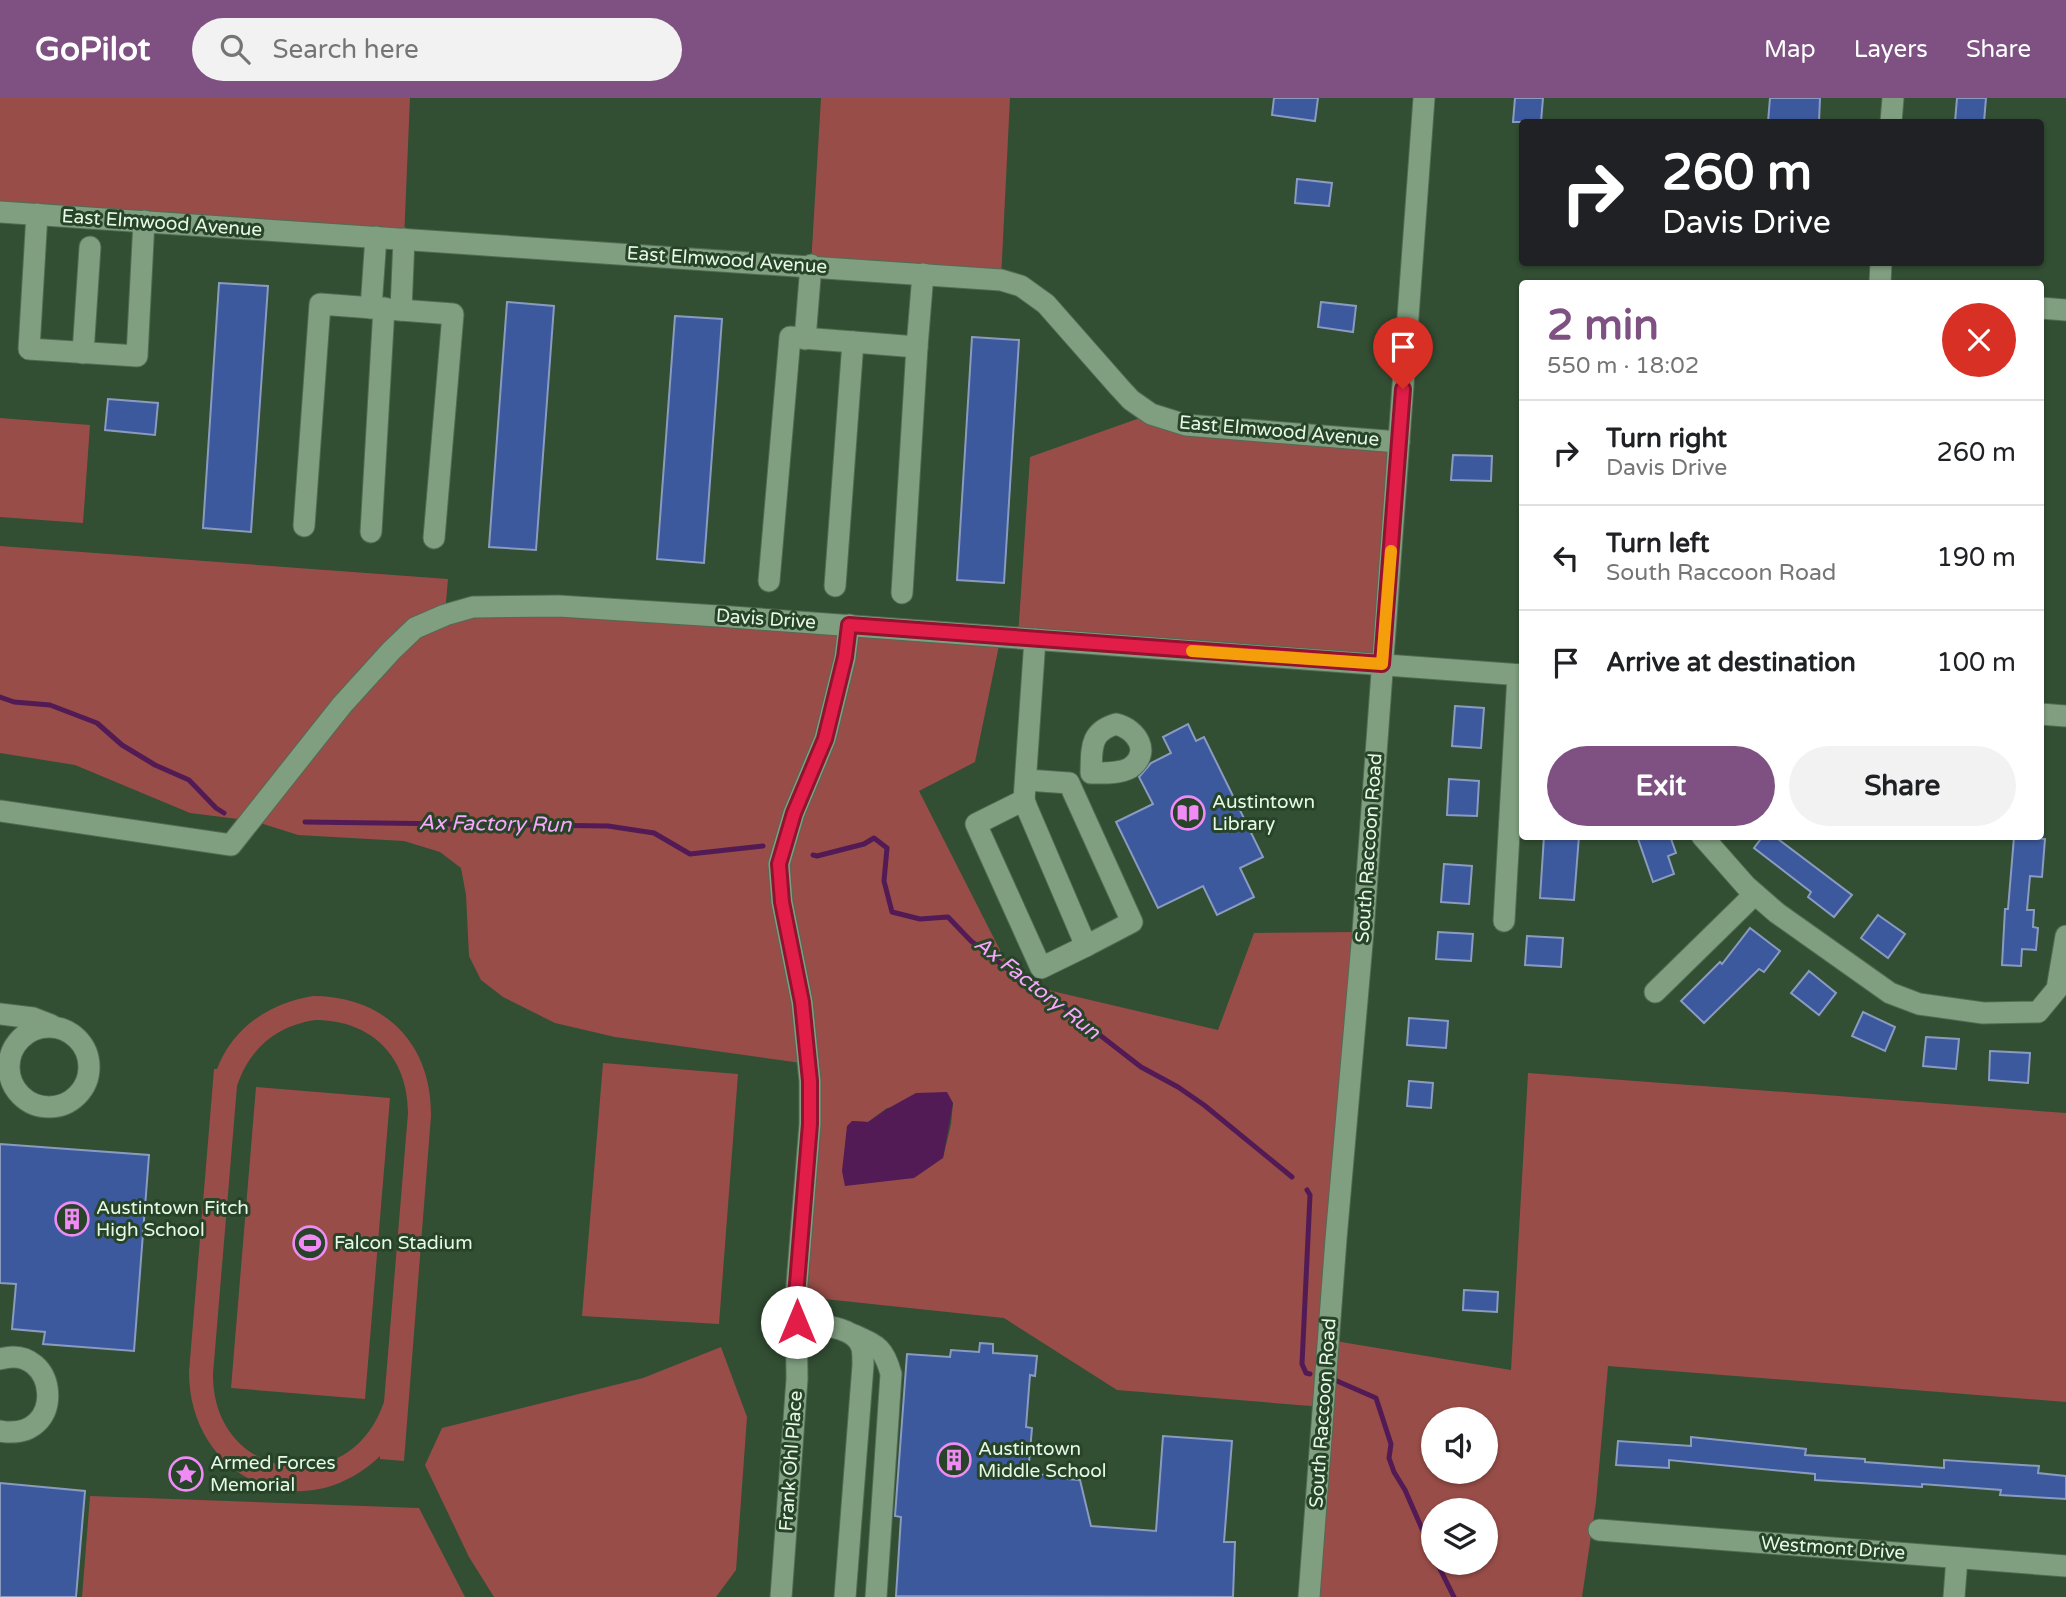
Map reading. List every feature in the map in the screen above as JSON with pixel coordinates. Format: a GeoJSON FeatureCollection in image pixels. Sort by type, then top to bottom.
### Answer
{"type":"FeatureCollection","features":[{"type":"Feature","properties":{"kind":"street","name":"South Raccoon Road"},"geometry":{"type":"LineString","coordinates":[[1309,1597],[1399,442],[1423,98]]}},
{"type":"Feature","properties":{"kind":"street"},"geometry":{"type":"LineString","coordinates":[[1891,119],[1893,98]]}},
{"type":"Feature","properties":{"kind":"street","name":"East Elmwood Avenue"},"geometry":{"type":"LineString","coordinates":[[0,212],[1001,280],[1032,292],[1046,304],[1131,400],[1151,414],[1186,425],[1399,442]]}},
{"type":"Feature","properties":{"kind":"street"},"geometry":{"type":"LineString","coordinates":[[37,215],[29,349],[83,353],[137,356],[144,221]]}},
{"type":"Feature","properties":{"kind":"street"},"geometry":{"type":"LineString","coordinates":[[371,532],[385,309],[376,237]]}},
{"type":"Feature","properties":{"kind":"street"},"geometry":{"type":"LineString","coordinates":[[385,309],[404,239]]}},
{"type":"Feature","properties":{"kind":"street"},"geometry":{"type":"LineString","coordinates":[[83,353],[90,247]]}},
{"type":"Feature","properties":{"kind":"street"},"geometry":{"type":"LineString","coordinates":[[805,339],[811,265]]}},
{"type":"Feature","properties":{"kind":"street"},"geometry":{"type":"LineString","coordinates":[[902,593],[923,274]]}},
{"type":"Feature","properties":{"kind":"street"},"geometry":{"type":"LineString","coordinates":[[304,526],[320,304],[453,314],[434,538]]}},
{"type":"Feature","properties":{"kind":"street"},"geometry":{"type":"LineString","coordinates":[[2044,308],[2066,310]]}},
{"type":"Feature","properties":{"kind":"street"},"geometry":{"type":"LineString","coordinates":[[769,581],[790,338],[917,347]]}},
{"type":"Feature","properties":{"kind":"street"},"geometry":{"type":"LineString","coordinates":[[835,586],[853,342]]}},
{"type":"Feature","properties":{"kind":"street","name":"Davis Drive"},"geometry":{"type":"LineString","coordinates":[[0,811],[231,845],[342,705],[391,651],[415,628],[473,607],[559,606],[1519,675]]}},
{"type":"Feature","properties":{"kind":"street","name":"Frank Ohl Place"},"geometry":{"type":"LineString","coordinates":[[781,1597],[797,1379],[796,1296],[810,1124],[810,1081],[802,1002],[782,902],[779,864],[794,813],[825,739],[845,657],[849,625]]}},
{"type":"Feature","properties":{"kind":"street"},"geometry":{"type":"LineString","coordinates":[[1035,639],[1026,790],[1086,946]]}},
{"type":"Feature","properties":{"kind":"street"},"geometry":{"type":"LineString","coordinates":[[1504,920],[1519,690]]}},
{"type":"Feature","properties":{"kind":"street"},"geometry":{"type":"LineString","coordinates":[[2044,714],[2066,716]]}},
{"type":"Feature","properties":{"kind":"street"},"geometry":{"type":"LineString","coordinates":[[1069,783],[1132,922],[1041,968],[976,824],[1026,790],[1069,783],[1091,773]]}},
{"type":"Feature","properties":{"kind":"street"},"geometry":{"type":"LineString","coordinates":[[1706,840],[1755,894],[1777,913],[1890,993],[1919,1004],[1983,1013],[2038,1012],[2057,989],[2066,936]]}},
{"type":"Feature","properties":{"kind":"street"},"geometry":{"type":"LineString","coordinates":[[1655,992],[1755,894]]}},
{"type":"Feature","properties":{"kind":"street"},"geometry":{"type":"LineString","coordinates":[[0,1014],[33,1017],[53,1026]]}},
{"type":"Feature","properties":{"kind":"street"},"geometry":{"type":"LineString","coordinates":[[797,1322],[838,1329],[878,1346],[886,1357],[891,1374],[876,1597]]}},
{"type":"Feature","properties":{"kind":"street"},"geometry":{"type":"LineString","coordinates":[[845,1597],[863,1365],[862,1346],[854,1335]]}},
{"type":"Feature","properties":{"kind":"street"},"geometry":{"type":"LineString","coordinates":[[0,1359],[17,1358],[37,1367],[48,1387],[49,1398],[46,1409],[32,1426],[11,1433],[0,1431]]}},
{"type":"Feature","properties":{"kind":"street","name":"Westmont Drive"},"geometry":{"type":"LineString","coordinates":[[1599,1531],[2066,1566]]}},
{"type":"Feature","properties":{"kind":"street"},"geometry":{"type":"LineString","coordinates":[[1954,1597],[1957,1558]]}},
{"type":"Feature","properties":{"kind":"shaded area"},"geometry":{"type":"Polygon","coordinates":[[[0,98],[410,98],[404,239],[0,212],[0,98]]]}},
{"type":"Feature","properties":{"kind":"shaded area"},"geometry":{"type":"Polygon","coordinates":[[[821,98],[1010,98],[1001,280],[811,265],[821,98]]]}},
{"type":"Feature","properties":{"kind":"shaded area"},"geometry":{"type":"Polygon","coordinates":[[[1151,414],[1399,442],[1382,664],[1018,637],[1030,457],[1151,414]]]}},
{"type":"Feature","properties":{"kind":"shaded area"},"geometry":{"type":"Polygon","coordinates":[[[0,418],[90,425],[83,523],[0,517],[0,418]]]}},
{"type":"Feature","properties":{"kind":"shaded area"},"geometry":{"type":"Polygon","coordinates":[[[0,546],[448,579],[445,614],[473,607],[1001,636],[975,762],[919,791],[1004,958],[1052,991],[1218,1030],[1254,933],[1363,932],[1329,1340],[1511,1370],[1528,1073],[2066,1113],[2066,1402],[1608,1366],[1596,1502],[1582,1597],[1309,1597],[1323,1407],[1117,1390],[1004,1318],[796,1296],[808,1064],[615,1037],[555,1023],[503,997],[481,980],[469,956],[466,895],[461,868],[440,852],[404,841],[298,835],[254,821],[190,813],[75,765],[0,753],[0,546]],[[953,1103],[887,1108],[868,1122],[852,1121],[943,1158],[953,1103]]]}},
{"type":"Feature","properties":{"kind":"shaded area"},"geometry":{"type":"Polygon","coordinates":[[[313,996],[339,998],[382,1015],[399,1029],[413,1046],[423,1067],[429,1090],[431,1116],[404,1461],[380,1459],[380,1456],[349,1478],[317,1489],[285,1490],[255,1482],[229,1465],[208,1440],[194,1409],[189,1372],[214,1069],[217,1069],[224,1054],[243,1029],[268,1011],[297,999],[313,996]],[[315,1020],[301,1023],[266,1041],[249,1060],[237,1086],[213,1374],[219,1410],[235,1438],[258,1457],[285,1466],[315,1466],[343,1455],[367,1434],[384,1402],[408,1113],[406,1093],[394,1059],[383,1046],[354,1027],[315,1020]]]}},
{"type":"Feature","properties":{"kind":"shaded area"},"geometry":{"type":"Polygon","coordinates":[[[603,1063],[738,1074],[719,1324],[582,1316],[603,1063]]]}},
{"type":"Feature","properties":{"kind":"shaded area","name":"Falcon Stadium"},"geometry":{"type":"Polygon","coordinates":[[[256,1087],[390,1098],[365,1399],[231,1388],[256,1087]]]}},
{"type":"Feature","properties":{"kind":"shaded area"},"geometry":{"type":"Polygon","coordinates":[[[947,1092],[953,1103],[943,1158],[914,1178],[845,1186],[842,1171],[847,1126],[852,1121],[868,1122],[916,1093],[947,1092]]]}},
{"type":"Feature","properties":{"kind":"shaded area"},"geometry":{"type":"Polygon","coordinates":[[[721,1347],[747,1417],[736,1570],[716,1597],[494,1597],[469,1557],[425,1465],[442,1428],[643,1378],[721,1347]]]}},
{"type":"Feature","properties":{"kind":"shaded area"},"geometry":{"type":"Polygon","coordinates":[[[90,1496],[419,1508],[465,1597],[82,1597],[90,1496]]]}},
{"type":"Feature","properties":{"kind":"building"},"geometry":{"type":"Polygon","coordinates":[[[1274,98],[1318,98],[1315,121],[1272,115],[1274,98]]]}},
{"type":"Feature","properties":{"kind":"building"},"geometry":{"type":"Polygon","coordinates":[[[1515,98],[1543,98],[1541,119],[1519,119],[1519,122],[1513,122],[1515,98]]]}},
{"type":"Feature","properties":{"kind":"building"},"geometry":{"type":"Polygon","coordinates":[[[1770,98],[1820,98],[1819,119],[1768,119],[1770,98]]]}},
{"type":"Feature","properties":{"kind":"building"},"geometry":{"type":"Polygon","coordinates":[[[1957,98],[1986,98],[1984,119],[1955,119],[1957,98]]]}},
{"type":"Feature","properties":{"kind":"building"},"geometry":{"type":"Polygon","coordinates":[[[1297,179],[1332,183],[1329,206],[1295,203],[1297,179]]]}},
{"type":"Feature","properties":{"kind":"building"},"geometry":{"type":"Polygon","coordinates":[[[219,283],[268,286],[251,532],[203,528],[219,283]]]}},
{"type":"Feature","properties":{"kind":"building"},"geometry":{"type":"Polygon","coordinates":[[[507,302],[554,306],[536,550],[489,547],[507,302]]]}},
{"type":"Feature","properties":{"kind":"building"},"geometry":{"type":"Polygon","coordinates":[[[1321,302],[1356,306],[1353,332],[1318,327],[1321,302]]]}},
{"type":"Feature","properties":{"kind":"building"},"geometry":{"type":"Polygon","coordinates":[[[675,316],[722,319],[704,563],[657,559],[675,316]]]}},
{"type":"Feature","properties":{"kind":"building"},"geometry":{"type":"Polygon","coordinates":[[[972,337],[1019,340],[1004,583],[957,580],[972,337]]]}},
{"type":"Feature","properties":{"kind":"building"},"geometry":{"type":"Polygon","coordinates":[[[108,399],[158,403],[155,435],[105,430],[108,399]]]}},
{"type":"Feature","properties":{"kind":"building"},"geometry":{"type":"Polygon","coordinates":[[[1453,455],[1492,456],[1491,481],[1451,480],[1453,455]]]}},
{"type":"Feature","properties":{"kind":"building"},"geometry":{"type":"Polygon","coordinates":[[[1455,706],[1484,708],[1481,748],[1452,746],[1455,706]]]}},
{"type":"Feature","properties":{"kind":"building","name":"Austintown Library"},"geometry":{"type":"Polygon","coordinates":[[[1188,724],[1196,741],[1204,737],[1263,857],[1240,868],[1254,897],[1217,915],[1203,886],[1158,908],[1116,822],[1153,804],[1139,777],[1151,763],[1171,753],[1163,737],[1188,724]]]}},
{"type":"Feature","properties":{"kind":"building"},"geometry":{"type":"Polygon","coordinates":[[[1449,779],[1479,781],[1477,816],[1447,815],[1449,779]]]}},
{"type":"Feature","properties":{"kind":"building"},"geometry":{"type":"Polygon","coordinates":[[[2045,839],[2042,877],[2030,876],[2027,910],[2034,910],[2033,927],[2038,928],[2036,950],[2022,949],[2021,966],[2002,965],[2005,909],[2008,909],[2014,840],[2045,839]]]}},
{"type":"Feature","properties":{"kind":"building"},"geometry":{"type":"Polygon","coordinates":[[[1544,840],[1579,840],[1574,900],[1540,898],[1544,840]]]}},
{"type":"Feature","properties":{"kind":"building"},"geometry":{"type":"Polygon","coordinates":[[[1638,840],[1671,840],[1676,853],[1668,856],[1674,874],[1653,882],[1638,840]]]}},
{"type":"Feature","properties":{"kind":"building"},"geometry":{"type":"Polygon","coordinates":[[[1760,840],[1779,840],[1852,895],[1834,917],[1808,897],[1811,892],[1754,848],[1760,840]]]}},
{"type":"Feature","properties":{"kind":"building"},"geometry":{"type":"Polygon","coordinates":[[[1444,864],[1472,866],[1469,904],[1441,902],[1444,864]]]}},
{"type":"Feature","properties":{"kind":"building"},"geometry":{"type":"Polygon","coordinates":[[[1878,915],[1905,934],[1888,958],[1861,938],[1878,915]]]}},
{"type":"Feature","properties":{"kind":"building"},"geometry":{"type":"Polygon","coordinates":[[[1750,928],[1780,951],[1764,972],[1759,969],[1704,1023],[1681,1001],[1720,962],[1722,964],[1750,928]]]}},
{"type":"Feature","properties":{"kind":"building"},"geometry":{"type":"Polygon","coordinates":[[[1438,932],[1473,934],[1471,961],[1436,959],[1438,932]]]}},
{"type":"Feature","properties":{"kind":"building"},"geometry":{"type":"Polygon","coordinates":[[[1527,936],[1563,938],[1561,967],[1525,965],[1527,936]]]}},
{"type":"Feature","properties":{"kind":"building"},"geometry":{"type":"Polygon","coordinates":[[[1809,971],[1836,993],[1819,1015],[1791,993],[1809,971]]]}},
{"type":"Feature","properties":{"kind":"building"},"geometry":{"type":"Polygon","coordinates":[[[1863,1012],[1895,1027],[1885,1051],[1852,1036],[1863,1012]]]}},
{"type":"Feature","properties":{"kind":"building"},"geometry":{"type":"Polygon","coordinates":[[[1409,1018],[1448,1021],[1446,1048],[1407,1045],[1409,1018]]]}},
{"type":"Feature","properties":{"kind":"building"},"geometry":{"type":"Polygon","coordinates":[[[1926,1037],[1959,1039],[1956,1069],[1923,1066],[1926,1037]]]}},
{"type":"Feature","properties":{"kind":"building"},"geometry":{"type":"Polygon","coordinates":[[[1990,1051],[2030,1053],[2028,1083],[1989,1080],[1990,1051]]]}},
{"type":"Feature","properties":{"kind":"building"},"geometry":{"type":"Polygon","coordinates":[[[1409,1081],[1433,1083],[1431,1108],[1407,1106],[1409,1081]]]}},
{"type":"Feature","properties":{"kind":"building","name":"Austintown Fitch High School"},"geometry":{"type":"Polygon","coordinates":[[[0,1144],[149,1155],[134,1351],[43,1344],[45,1332],[12,1329],[16,1284],[0,1283],[0,1144]]]}},
{"type":"Feature","properties":{"kind":"building"},"geometry":{"type":"Polygon","coordinates":[[[1464,1290],[1498,1292],[1497,1312],[1463,1310],[1464,1290]]]}},
{"type":"Feature","properties":{"kind":"building","name":"Austintown Middle School"},"geometry":{"type":"Polygon","coordinates":[[[980,1343],[993,1344],[993,1353],[1037,1356],[1035,1376],[1030,1375],[1026,1427],[1032,1428],[1028,1474],[1068,1476],[1068,1479],[1080,1480],[1091,1526],[1156,1531],[1163,1436],[1232,1441],[1224,1542],[1235,1542],[1233,1597],[896,1596],[901,1517],[895,1516],[907,1354],[950,1357],[951,1350],[979,1352],[980,1343]]]}},
{"type":"Feature","properties":{"kind":"building"},"geometry":{"type":"Polygon","coordinates":[[[1691,1437],[1806,1449],[1805,1455],[1865,1459],[1865,1462],[1944,1468],[1944,1460],[2039,1466],[2038,1473],[2066,1476],[2066,1499],[2000,1495],[2001,1490],[1922,1484],[1922,1487],[1815,1480],[1815,1474],[1669,1460],[1669,1468],[1616,1465],[1618,1441],[1691,1446],[1691,1437]]]}},
{"type":"Feature","properties":{"kind":"building"},"geometry":{"type":"Polygon","coordinates":[[[0,1483],[85,1491],[76,1597],[0,1597],[0,1483]]]}},
{"type":"Feature","properties":{"kind":"waterway","name":"Ax Factory Run"},"geometry":{"type":"LineString","coordinates":[[0,697],[14,702],[50,705],[97,723],[122,745],[155,765],[189,780],[224,813]]}},
{"type":"Feature","properties":{"kind":"waterway","name":"Ax Factory Run"},"geometry":{"type":"LineString","coordinates":[[305,822],[608,826],[654,833],[690,854],[763,846]]}},
{"type":"Feature","properties":{"kind":"waterway","name":"Ax Factory Run"},"geometry":{"type":"LineString","coordinates":[[813,855],[864,844],[874,838],[887,848],[884,881],[892,912],[920,919],[948,917],[971,941],[1006,968],[1056,1001],[1141,1067],[1204,1105],[1292,1177]]}},
{"type":"Feature","properties":{"kind":"waterway","name":"Ax Factory Run"},"geometry":{"type":"LineString","coordinates":[[1307,1190],[1310,1195],[1302,1364],[1306,1373],[1310,1374]]}},
{"type":"Feature","properties":{"kind":"waterway","name":"Ax Factory Run"},"geometry":{"type":"LineString","coordinates":[[1337,1381],[1376,1398],[1391,1444],[1389,1458],[1421,1527]]}},
{"type":"Feature","properties":{"kind":"waterway","name":"Ax Factory Run"},"geometry":{"type":"LineString","coordinates":[[1443,1575],[1454,1597]]}},
{"type":"Feature","properties":{"kind":"slow traffic"},"geometry":{"type":"LineString","coordinates":[[1192,651],[1382,664],[1391,551]]}},
{"type":"Feature","properties":{"kind":"place","name":"Austintown Library"},"geometry":{"type":"Point","coordinates":[1188,813]}},
{"type":"Feature","properties":{"kind":"place","name":"Austintown Fitch High School"},"geometry":{"type":"Point","coordinates":[72,1219]}},
{"type":"Feature","properties":{"kind":"place","name":"Falcon Stadium"},"geometry":{"type":"Point","coordinates":[310,1243]}},
{"type":"Feature","properties":{"kind":"place","name":"Austintown Middle School"},"geometry":{"type":"Point","coordinates":[954,1460]}},
{"type":"Feature","properties":{"kind":"place","name":"Armed Forces Memorial"},"geometry":{"type":"Point","coordinates":[186,1474]}},
{"type":"Feature","properties":{"kind":"route"},"geometry":{"type":"LineString","coordinates":[[797,1322],[796,1296],[810,1124],[810,1081],[802,1002],[782,902],[779,864],[794,813],[825,739],[845,657],[849,625],[1382,664],[1403,389]]}}]}
